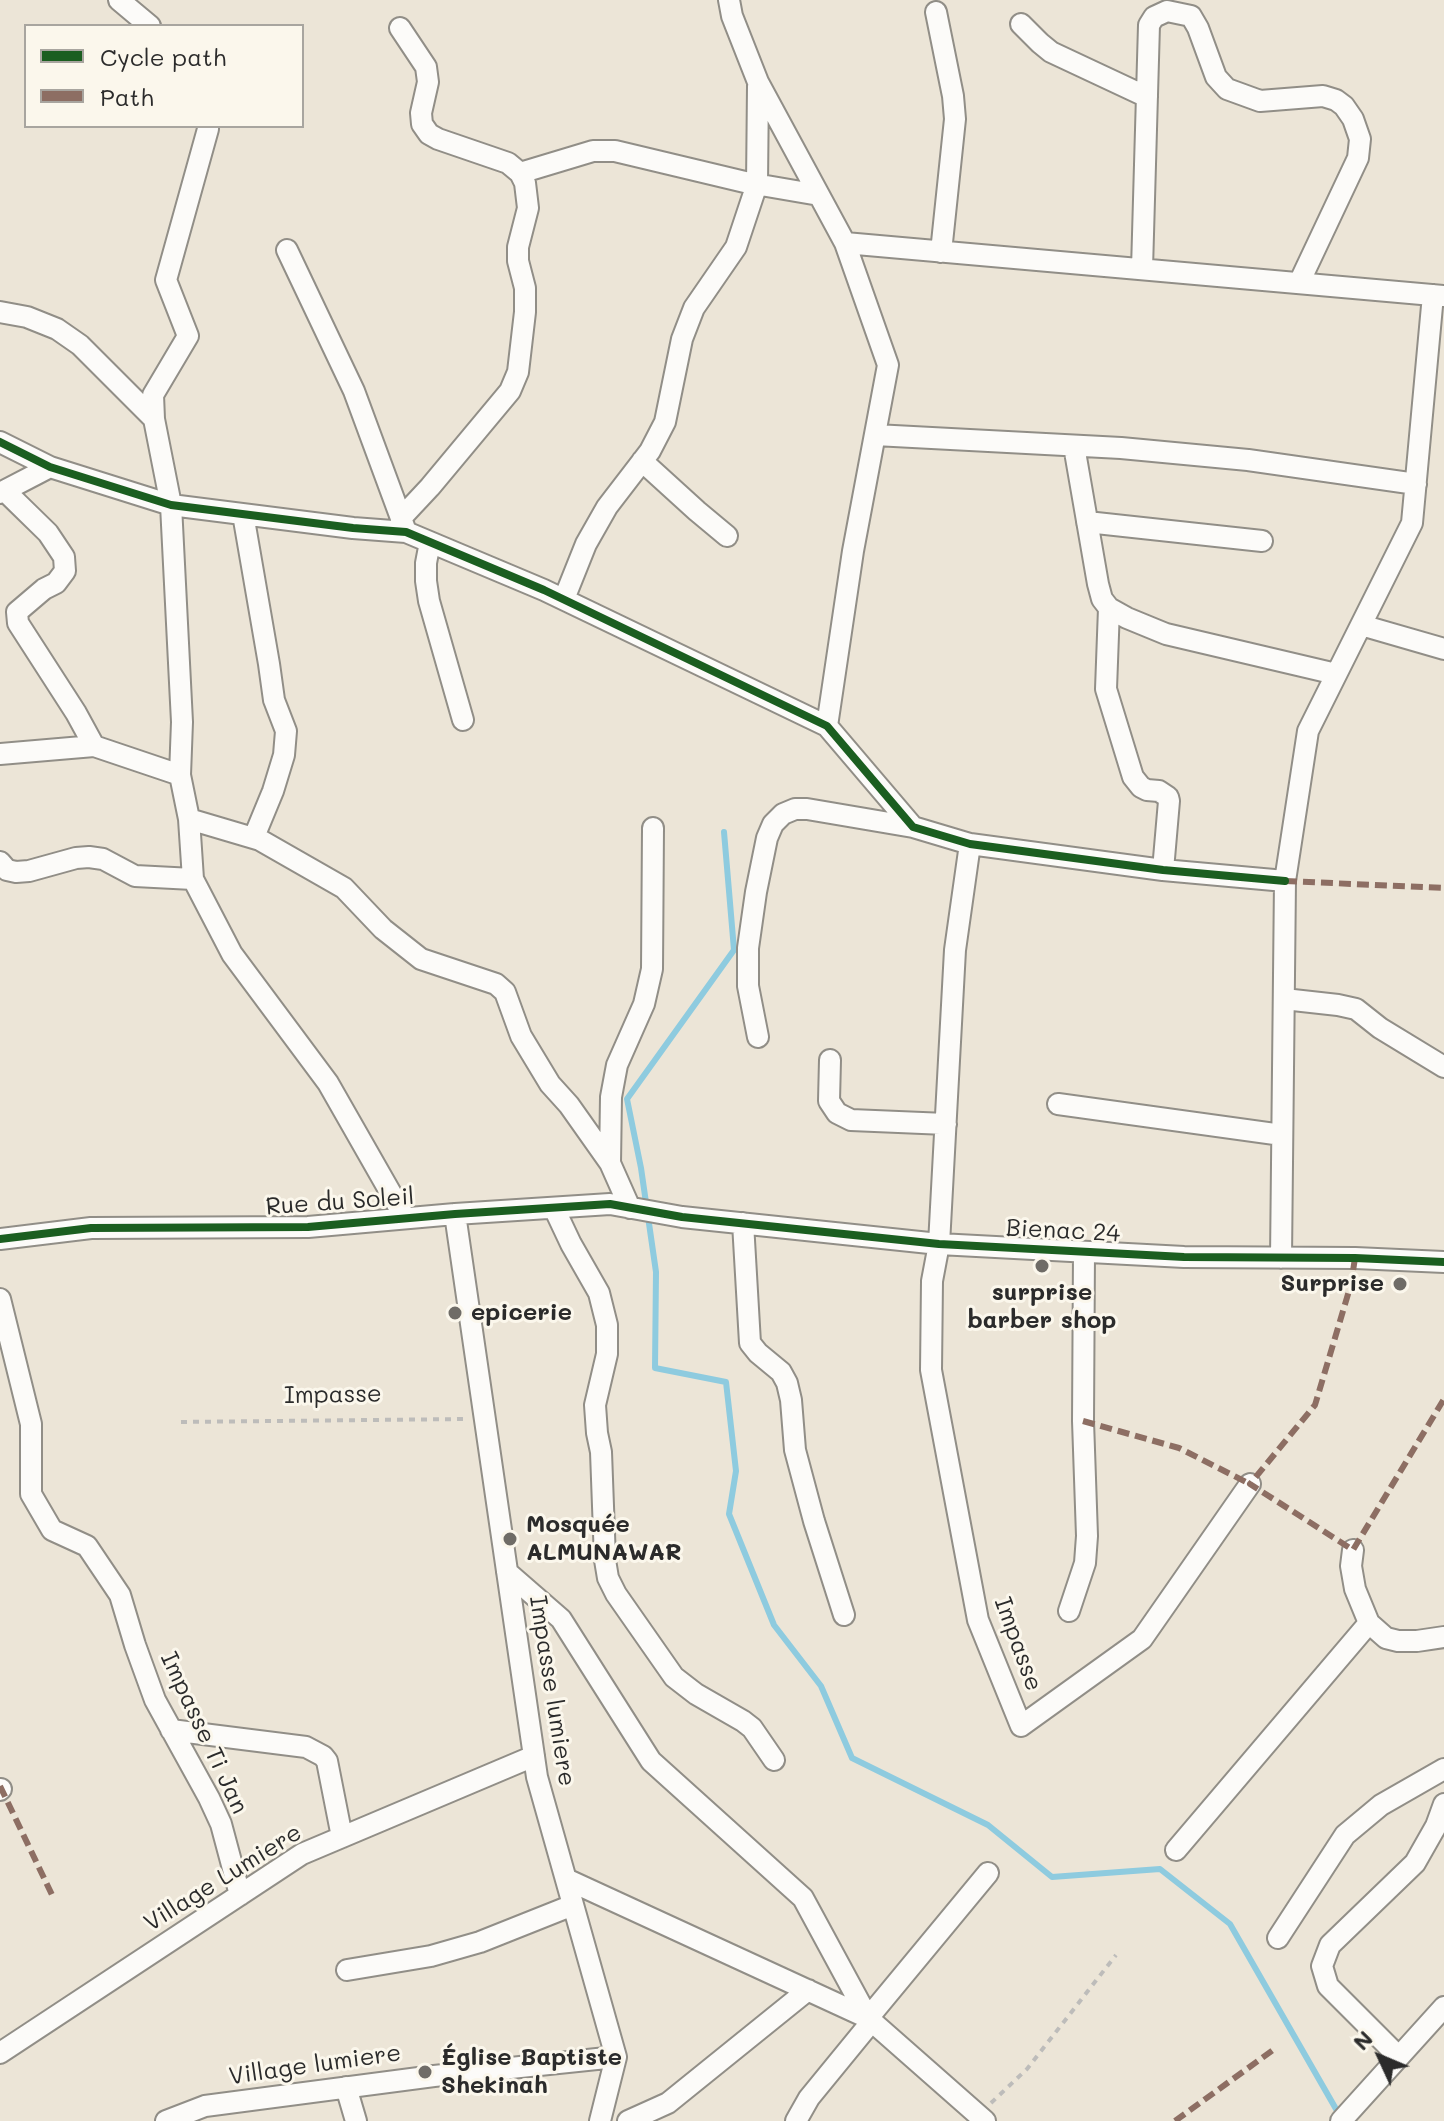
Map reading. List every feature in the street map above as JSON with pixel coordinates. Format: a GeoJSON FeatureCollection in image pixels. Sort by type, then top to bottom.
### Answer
{"type":"FeatureCollection","features":[{"type":"Feature","properties":{"kind":"street"},"geometry":{"type":"LineString","coordinates":[[119,0],[148,24]]}},
{"type":"Feature","properties":{"kind":"street"},"geometry":{"type":"LineString","coordinates":[[729,0],[732,16],[758,82],[845,243],[888,365],[853,551],[827,726]]}},
{"type":"Feature","properties":{"kind":"street"},"geometry":{"type":"LineString","coordinates":[[1142,269],[1149,25],[1154,17],[1167,11],[1191,16],[1216,77],[1227,89],[1260,101],[1323,96],[1344,106],[1353,119],[1360,139],[1358,158],[1299,283]]}},
{"type":"Feature","properties":{"kind":"street"},"geometry":{"type":"LineString","coordinates":[[936,12],[955,119],[941,252]]}},
{"type":"Feature","properties":{"kind":"street"},"geometry":{"type":"LineString","coordinates":[[1021,24],[1051,52],[1147,97]]}},
{"type":"Feature","properties":{"kind":"street"},"geometry":{"type":"LineString","coordinates":[[400,28],[426,67],[428,82],[421,113],[422,124],[429,134],[508,163],[520,173],[525,183],[528,208],[518,247],[525,288],[518,372],[499,406],[430,487],[404,525]]}},
{"type":"Feature","properties":{"kind":"street"},"geometry":{"type":"LineString","coordinates":[[564,599],[586,544],[607,507],[650,451],[665,422],[682,339],[694,308],[736,247],[757,184],[758,82]]}},
{"type":"Feature","properties":{"kind":"street"},"geometry":{"type":"LineString","coordinates":[[208,128],[166,280],[188,336],[153,395],[154,419],[171,505],[182,722],[180,775],[189,819],[193,879],[232,954],[328,1083],[405,1218]]}},
{"type":"Feature","properties":{"kind":"street"},"geometry":{"type":"LineString","coordinates":[[520,173],[593,151],[615,151],[819,195]]}},
{"type":"Feature","properties":{"kind":"street"},"geometry":{"type":"LineString","coordinates":[[845,243],[1439,296],[1412,523],[1308,731],[1285,881],[1281,1258]]}},
{"type":"Feature","properties":{"kind":"street"},"geometry":{"type":"LineString","coordinates":[[287,250],[354,391],[404,525],[430,542],[564,599],[827,726],[913,827]]}},
{"type":"Feature","properties":{"kind":"street"},"geometry":{"type":"LineString","coordinates":[[0,312],[27,317],[57,329],[80,345],[154,419]]}},
{"type":"Feature","properties":{"kind":"street"},"geometry":{"type":"LineString","coordinates":[[875,435],[1248,460],[1416,484]]}},
{"type":"Feature","properties":{"kind":"street"},"geometry":{"type":"LineString","coordinates":[[0,442],[50,467],[171,505],[353,528],[404,525]]}},
{"type":"Feature","properties":{"kind":"street"},"geometry":{"type":"LineString","coordinates":[[1074,446],[1098,584],[1102,599],[1109,608],[1166,634],[1336,674]]}},
{"type":"Feature","properties":{"kind":"street"},"geometry":{"type":"LineString","coordinates":[[642,461],[727,536]]}},
{"type":"Feature","properties":{"kind":"street"},"geometry":{"type":"LineString","coordinates":[[50,467],[2,492],[48,533],[64,557],[65,571],[56,583],[17,612],[18,623],[94,746]]}},
{"type":"Feature","properties":{"kind":"street"},"geometry":{"type":"LineString","coordinates":[[243,514],[274,700],[286,731],[284,755],[254,837]]}},
{"type":"Feature","properties":{"kind":"street"},"geometry":{"type":"LineString","coordinates":[[1087,522],[1262,541]]}},
{"type":"Feature","properties":{"kind":"street"},"geometry":{"type":"LineString","coordinates":[[430,542],[426,563],[429,601],[463,720]]}},
{"type":"Feature","properties":{"kind":"street"},"geometry":{"type":"LineString","coordinates":[[1109,608],[1106,689],[1133,777],[1141,787],[1159,791],[1169,801],[1163,870]]}},
{"type":"Feature","properties":{"kind":"street"},"geometry":{"type":"LineString","coordinates":[[1361,625],[1444,649]]}},
{"type":"Feature","properties":{"kind":"street"},"geometry":{"type":"LineString","coordinates":[[0,754],[94,746],[180,775]]}},
{"type":"Feature","properties":{"kind":"street"},"geometry":{"type":"LineString","coordinates":[[758,1037],[748,986],[748,948],[759,878],[773,824],[783,814],[795,809],[913,827],[970,844],[1163,870],[1285,881]]}},
{"type":"Feature","properties":{"kind":"street"},"geometry":{"type":"LineString","coordinates":[[189,819],[254,837],[344,888],[383,929],[421,959],[496,984],[505,992],[521,1036],[550,1084],[569,1105],[610,1163]]}},
{"type":"Feature","properties":{"kind":"street"},"geometry":{"type":"LineString","coordinates":[[620,1206],[610,1163],[611,1097],[617,1065],[644,1004],[652,969],[653,828]]}},
{"type":"Feature","properties":{"kind":"street"},"geometry":{"type":"LineString","coordinates":[[939,1244],[955,950],[970,844]]}},
{"type":"Feature","properties":{"kind":"street"},"geometry":{"type":"LineString","coordinates":[[0,862],[7,870],[16,872],[89,857],[103,859],[135,876],[193,879]]}},
{"type":"Feature","properties":{"kind":"street"},"geometry":{"type":"LineString","coordinates":[[1284,999],[1356,1009],[1380,1028],[1444,1067]]}},
{"type":"Feature","properties":{"kind":"street"},"geometry":{"type":"LineString","coordinates":[[830,1060],[829,1101],[837,1113],[851,1120],[946,1124]]}},
{"type":"Feature","properties":{"kind":"street"},"geometry":{"type":"LineString","coordinates":[[1058,1104],[1282,1135]]}},
{"type":"Feature","properties":{"kind":"street","name":"Rue du Soleil"},"geometry":{"type":"LineString","coordinates":[[0,1239],[91,1228],[308,1227],[554,1208],[620,1206],[682,1217]]}},
{"type":"Feature","properties":{"kind":"street"},"geometry":{"type":"LineString","coordinates":[[554,1208],[599,1293],[607,1325],[607,1354],[595,1405],[601,1452],[608,1578],[674,1677],[752,1728],[774,1760]]}},
{"type":"Feature","properties":{"kind":"street","name":"Impasse lumiere"},"geometry":{"type":"LineString","coordinates":[[455,1214],[537,1777],[616,2057],[600,2121]]}},
{"type":"Feature","properties":{"kind":"street","name":"Bienac 24"},"geometry":{"type":"LineString","coordinates":[[682,1217],[939,1244],[1184,1257],[1444,1262]]}},
{"type":"Feature","properties":{"kind":"street"},"geometry":{"type":"LineString","coordinates":[[743,1223],[750,1343],[781,1372],[787,1383],[795,1450],[844,1615]]}},
{"type":"Feature","properties":{"kind":"street","name":"Impasse"},"geometry":{"type":"LineString","coordinates":[[939,1244],[932,1281],[931,1370],[978,1620],[1021,1726],[1142,1639],[1250,1484]]}},
{"type":"Feature","properties":{"kind":"street"},"geometry":{"type":"LineString","coordinates":[[1069,1611],[1085,1563],[1087,1536],[1083,1421],[1084,1252]]}},
{"type":"Feature","properties":{"kind":"street","name":"Impasse Ti Jan"},"geometry":{"type":"LineString","coordinates":[[0,1299],[31,1424],[31,1494],[52,1530],[87,1546],[120,1595],[155,1700],[221,1824],[240,1895]]}},
{"type":"Feature","properties":{"kind":"street"},"geometry":{"type":"LineString","coordinates":[[1353,1550],[1351,1566],[1355,1589],[1369,1623],[1386,1638],[1398,1641],[1444,1637]]}},
{"type":"Feature","properties":{"kind":"street"},"geometry":{"type":"LineString","coordinates":[[507,1572],[561,1619],[651,1761],[803,1898],[870,2020]]}},
{"type":"Feature","properties":{"kind":"street"},"geometry":{"type":"LineString","coordinates":[[1176,1850],[1369,1623]]}},
{"type":"Feature","properties":{"kind":"street"},"geometry":{"type":"LineString","coordinates":[[171,1730],[306,1747],[323,1756],[327,1761],[342,1837]]}},
{"type":"Feature","properties":{"kind":"street","name":"Village Lumiere"},"geometry":{"type":"LineString","coordinates":[[0,2053],[302,1854],[534,1756]]}},
{"type":"Feature","properties":{"kind":"street"},"geometry":{"type":"LineString","coordinates":[[1278,1938],[1345,1835],[1381,1805],[1444,1769]]}},
{"type":"Feature","properties":{"kind":"street"},"geometry":{"type":"LineString","coordinates":[[1399,2057],[1328,1986],[1322,1966],[1330,1945],[1415,1863],[1436,1826],[1444,1804]]}},
{"type":"Feature","properties":{"kind":"street"},"geometry":{"type":"LineString","coordinates":[[796,2121],[809,2098],[988,1873]]}},
{"type":"Feature","properties":{"kind":"street"},"geometry":{"type":"LineString","coordinates":[[566,1879],[870,2020],[981,2118]]}},
{"type":"Feature","properties":{"kind":"street"},"geometry":{"type":"LineString","coordinates":[[347,1970],[431,1956],[480,1942],[573,1905]]}},
{"type":"Feature","properties":{"kind":"street"},"geometry":{"type":"LineString","coordinates":[[637,2119],[668,2103],[808,1990]]}},
{"type":"Feature","properties":{"kind":"street"},"geometry":{"type":"LineString","coordinates":[[1341,2121],[1444,2007]]}},
{"type":"Feature","properties":{"kind":"street","name":"Village lumiere"},"geometry":{"type":"LineString","coordinates":[[166,2121],[205,2106],[434,2076],[616,2057]]}},
{"type":"Feature","properties":{"kind":"street"},"geometry":{"type":"LineString","coordinates":[[346,2087],[356,2121]]}},
{"type":"Feature","properties":{"kind":"path"},"geometry":{"type":"LineString","coordinates":[[981,2118],[1027,2069],[1116,1955]]}},
{"type":"Feature","properties":{"kind":"waterway"},"geometry":{"type":"LineString","coordinates":[[724,832],[734,950],[627,1099],[641,1168],[656,1272],[655,1368],[726,1382],[736,1471],[729,1514],[774,1625],[821,1686],[852,1758],[988,1825],[1052,1877],[1160,1869],[1230,1924],[1340,2116]]}},
{"type":"Feature","properties":{"kind":"marked path"},"geometry":{"type":"LineString","coordinates":[[1285,881],[1444,888]]}},
{"type":"Feature","properties":{"kind":"marked path"},"geometry":{"type":"LineString","coordinates":[[1355,1258],[1351,1284],[1315,1405],[1250,1484],[1353,1550],[1444,1399]]}},
{"type":"Feature","properties":{"kind":"marked path"},"geometry":{"type":"LineString","coordinates":[[1083,1421],[1179,1448],[1250,1484]]}},
{"type":"Feature","properties":{"kind":"marked path"},"geometry":{"type":"LineString","coordinates":[[0,1786],[54,1899]]}},
{"type":"Feature","properties":{"kind":"marked path"},"geometry":{"type":"LineString","coordinates":[[1175,2121],[1273,2050]]}},
{"type":"Feature","properties":{"kind":"cycle path"},"geometry":{"type":"LineString","coordinates":[[0,442],[50,467],[171,505],[406,532],[544,590],[827,726],[913,827],[970,844],[1163,870],[1285,881]]}},
{"type":"Feature","properties":{"kind":"cycle path"},"geometry":{"type":"LineString","coordinates":[[0,1239],[91,1228],[308,1227],[610,1204],[682,1217],[939,1244],[1184,1257],[1444,1262]]}},
{"type":"Feature","properties":{"kind":"place","name":"surprise barber shop"},"geometry":{"type":"Point","coordinates":[1042,1266]}},
{"type":"Feature","properties":{"kind":"place","name":"Surprise"},"geometry":{"type":"Point","coordinates":[1400,1284]}},
{"type":"Feature","properties":{"kind":"place","name":"epicerie"},"geometry":{"type":"Point","coordinates":[455,1313]}},
{"type":"Feature","properties":{"kind":"place","name":"Mosquée ALMUNAWAR"},"geometry":{"type":"Point","coordinates":[510,1539]}},
{"type":"Feature","properties":{"kind":"place","name":"Église Baptiste Shekinah"},"geometry":{"type":"Point","coordinates":[425,2072]}}]}
